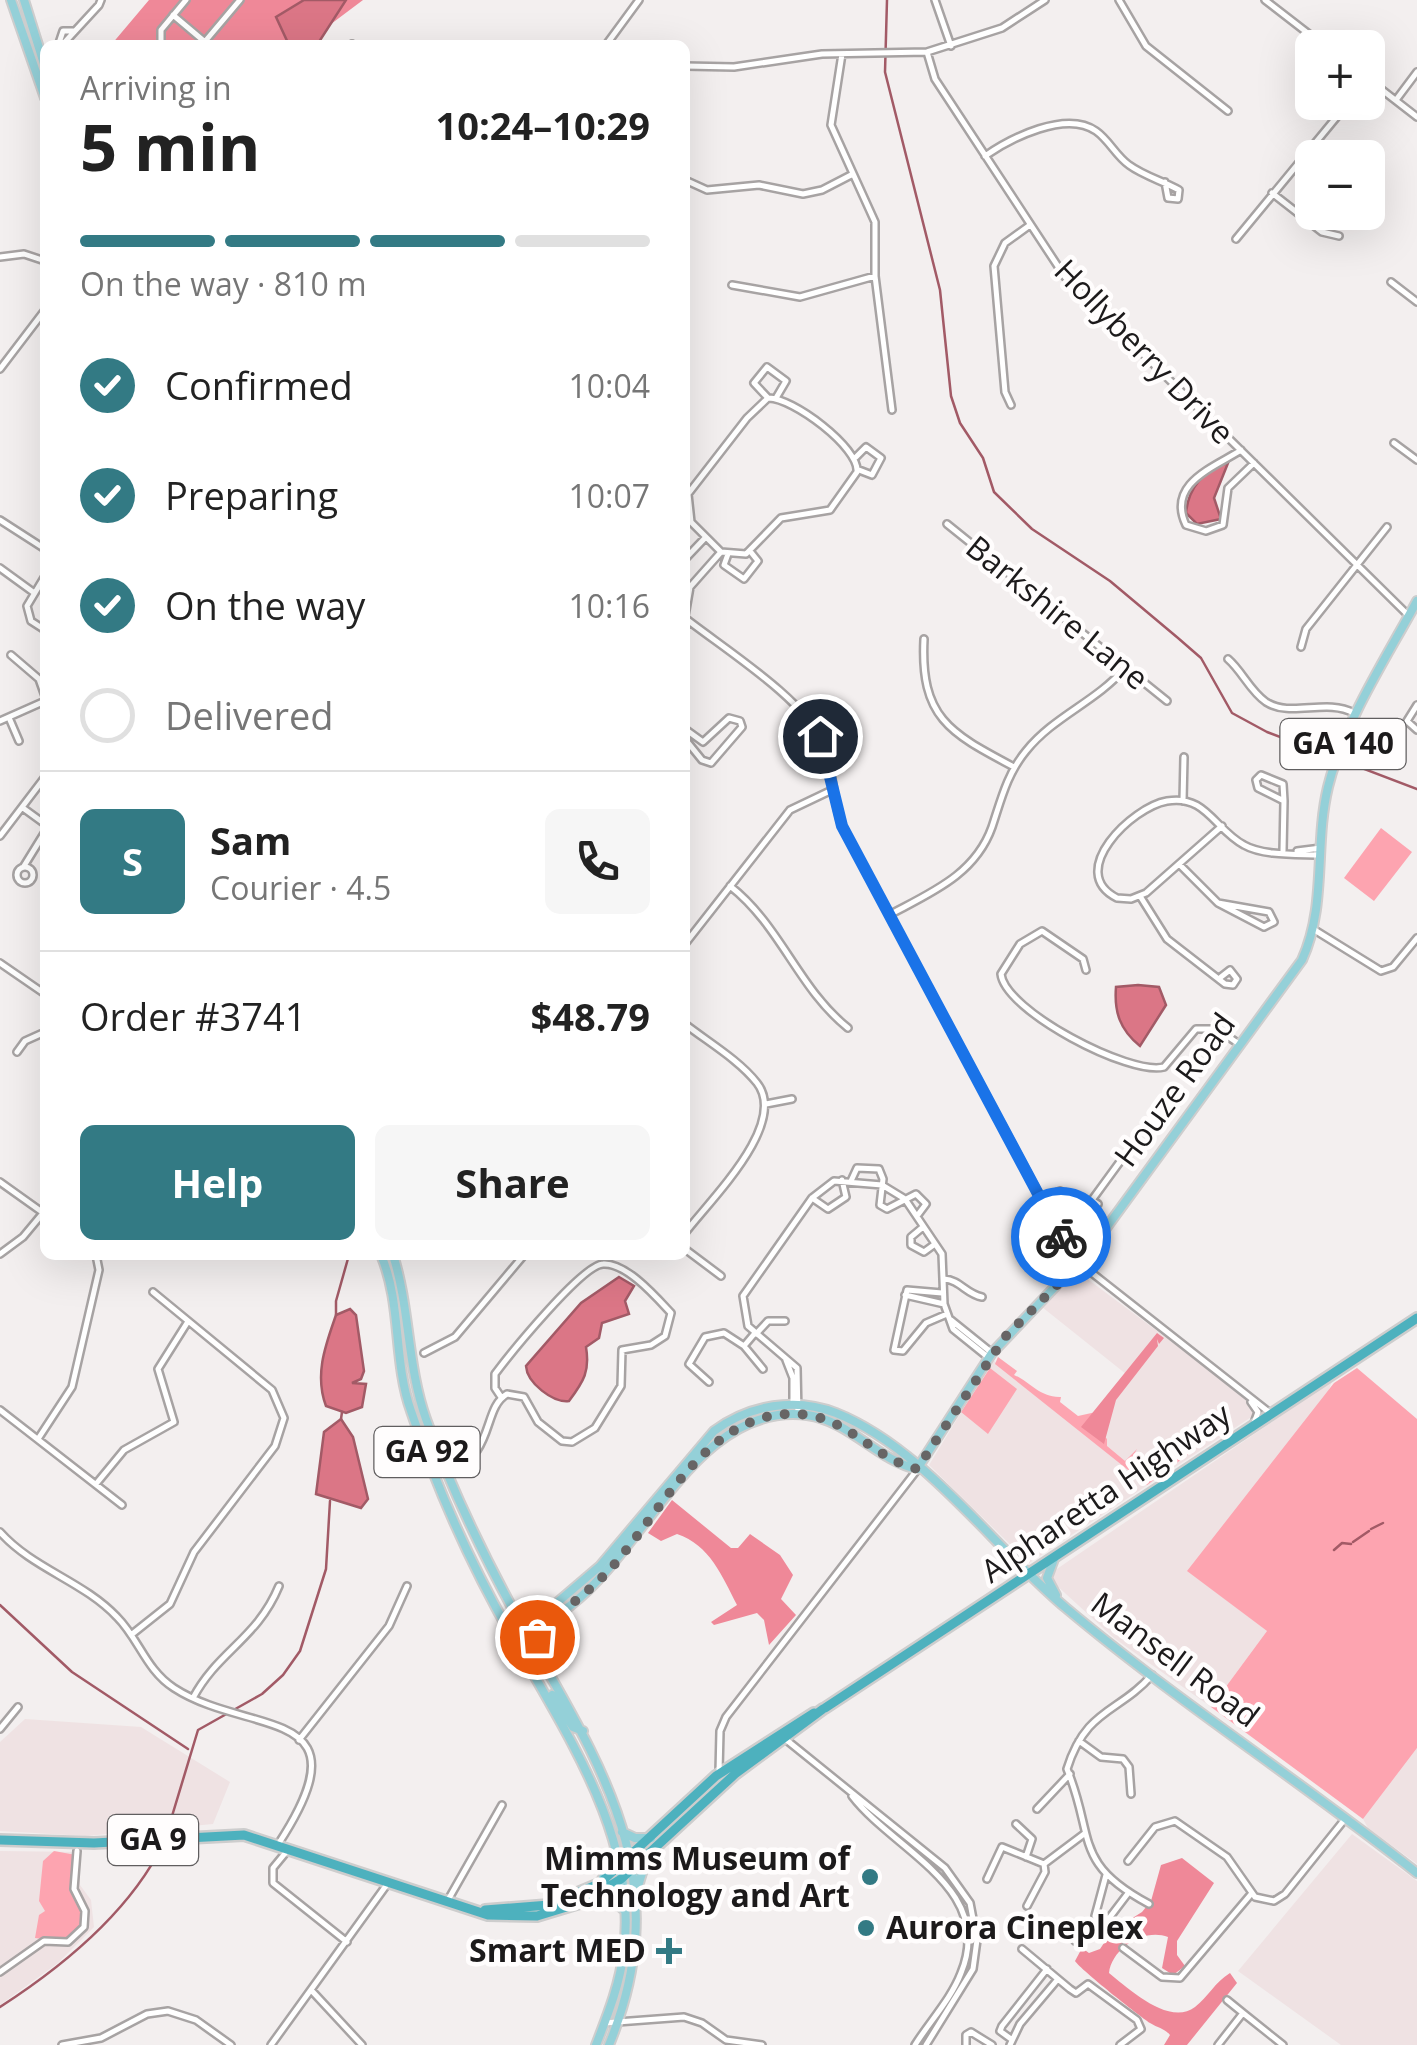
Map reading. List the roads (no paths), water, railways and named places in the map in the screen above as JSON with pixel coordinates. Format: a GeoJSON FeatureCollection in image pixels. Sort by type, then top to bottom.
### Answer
{"type":"FeatureCollection","features":[{"type":"Feature","properties":{"kind":"highway","name":"Alpharetta Highway"},"geometry":{"type":"LineString","coordinates":[[0,1840],[98,1843],[220,1834],[284,1845],[447,1903],[506,1918],[551,1913],[592,1898],[650,1838],[739,1760],[1009,1589],[1417,1318]]}},
{"type":"Feature","properties":{"kind":"highway","name":"Alpharetta Highway"},"geometry":{"type":"LineString","coordinates":[[472,1910],[518,1909],[560,1902],[633,1869],[734,1774],[782,1736]]}},
{"type":"Feature","properties":{"kind":"highway"},"geometry":{"type":"LineString","coordinates":[[506,1918],[518,1909]]}},
{"type":"Feature","properties":{"kind":"main road"},"geometry":{"type":"LineString","coordinates":[[24,0],[40,51]]}},
{"type":"Feature","properties":{"kind":"main road"},"geometry":{"type":"LineString","coordinates":[[10,3],[40,84]]}},
{"type":"Feature","properties":{"kind":"main road","name":"Houze Road"},"geometry":{"type":"LineString","coordinates":[[917,1469],[991,1356],[1090,1250],[1290,979],[1314,929],[1330,778],[1357,714],[1417,601]]}},
{"type":"Feature","properties":{"kind":"main road","name":"GA 92"},"geometry":{"type":"LineString","coordinates":[[382,1260],[391,1289],[410,1411],[512,1637],[580,1756],[620,1873]]}},
{"type":"Feature","properties":{"kind":"main road","name":"GA 92"},"geometry":{"type":"LineString","coordinates":[[394,1260],[417,1386],[450,1473],[512,1607],[583,1731],[630,1857],[637,1891]]}},
{"type":"Feature","properties":{"kind":"main road","name":"Mansell Road"},"geometry":{"type":"LineString","coordinates":[[512,1637],[542,1620],[600,1566],[696,1448],[731,1425],[760,1408],[797,1408],[848,1418],[906,1456],[1060,1604],[1417,1873]]}},
{"type":"Feature","properties":{"kind":"main road","name":"Mansell Road"},"geometry":{"type":"LineString","coordinates":[[797,1408],[842,1426],[917,1469]]}},
{"type":"Feature","properties":{"kind":"main road"},"geometry":{"type":"LineString","coordinates":[[906,1456],[916,1456],[932,1446]]}},
{"type":"Feature","properties":{"kind":"main road"},"geometry":{"type":"LineString","coordinates":[[932,1446],[927,1467],[936,1486]]}},
{"type":"Feature","properties":{"kind":"main road"},"geometry":{"type":"LineString","coordinates":[[1008,1556],[1013,1570],[1009,1589]]}},
{"type":"Feature","properties":{"kind":"main road"},"geometry":{"type":"LineString","coordinates":[[1054,1559],[1047,1578],[1060,1604]]}},
{"type":"Feature","properties":{"kind":"main road"},"geometry":{"type":"LineString","coordinates":[[512,1607],[542,1620],[537,1652]]}},
{"type":"Feature","properties":{"kind":"main road"},"geometry":{"type":"LineString","coordinates":[[538,1681],[573,1727],[583,1731]]}},
{"type":"Feature","properties":{"kind":"main road"},"geometry":{"type":"LineString","coordinates":[[621,1831],[632,1838],[650,1838]]}},
{"type":"Feature","properties":{"kind":"main road"},"geometry":{"type":"LineString","coordinates":[[599,1884],[614,1850]]}},
{"type":"Feature","properties":{"kind":"main road"},"geometry":{"type":"LineString","coordinates":[[609,2045],[637,1950],[637,1891],[648,1855]]}},
{"type":"Feature","properties":{"kind":"main road"},"geometry":{"type":"LineString","coordinates":[[596,2045],[621,1972],[626,1914],[620,1873]]}},
{"type":"Feature","properties":{"kind":"main road"},"geometry":{"type":"LineString","coordinates":[[592,1898],[615,1900],[626,1914]]}},
{"type":"Feature","properties":{"kind":"street"},"geometry":{"type":"LineString","coordinates":[[67,40],[100,0]]}},
{"type":"Feature","properties":{"kind":"street"},"geometry":{"type":"LineString","coordinates":[[161,40],[161,30],[186,0]]}},
{"type":"Feature","properties":{"kind":"street"},"geometry":{"type":"LineString","coordinates":[[610,40],[639,0]]}},
{"type":"Feature","properties":{"kind":"street"},"geometry":{"type":"LineString","coordinates":[[934,0],[950,46]]}},
{"type":"Feature","properties":{"kind":"street"},"geometry":{"type":"LineString","coordinates":[[690,66],[734,67],[842,54],[928,52],[1002,28],[1045,0]]}},
{"type":"Feature","properties":{"kind":"street"},"geometry":{"type":"LineString","coordinates":[[1119,0],[1146,46],[1228,111]]}},
{"type":"Feature","properties":{"kind":"street"},"geometry":{"type":"LineString","coordinates":[[1265,0],[1304,30]]}},
{"type":"Feature","properties":{"kind":"street"},"geometry":{"type":"LineString","coordinates":[[206,40],[237,1]]}},
{"type":"Feature","properties":{"kind":"street"},"geometry":{"type":"LineString","coordinates":[[173,16],[201,40]]}},
{"type":"Feature","properties":{"kind":"street","name":"Hollyberry Drive"},"geometry":{"type":"LineString","coordinates":[[928,52],[934,79],[1076,289],[1409,616]]}},
{"type":"Feature","properties":{"kind":"street"},"geometry":{"type":"LineString","coordinates":[[842,54],[832,125],[875,222],[875,276],[892,410]]}},
{"type":"Feature","properties":{"kind":"street"},"geometry":{"type":"LineString","coordinates":[[1396,100],[1417,72]]}},
{"type":"Feature","properties":{"kind":"street"},"geometry":{"type":"LineString","coordinates":[[1385,92],[1417,117]]}},
{"type":"Feature","properties":{"kind":"street"},"geometry":{"type":"LineString","coordinates":[[1236,240],[1335,120]]}},
{"type":"Feature","properties":{"kind":"street"},"geometry":{"type":"LineString","coordinates":[[984,156],[1014,139],[1078,124],[1098,133],[1131,166],[1164,182]]}},
{"type":"Feature","properties":{"kind":"street"},"geometry":{"type":"LineString","coordinates":[[690,182],[707,190],[760,185],[802,194],[822,190],[854,174]]}},
{"type":"Feature","properties":{"kind":"street"},"geometry":{"type":"LineString","coordinates":[[1272,194],[1322,232],[1339,236]]}},
{"type":"Feature","properties":{"kind":"street"},"geometry":{"type":"LineString","coordinates":[[1010,405],[1005,392],[994,266],[1005,243],[1030,225]]}},
{"type":"Feature","properties":{"kind":"street"},"geometry":{"type":"LineString","coordinates":[[0,257],[24,254],[40,259]]}},
{"type":"Feature","properties":{"kind":"street"},"geometry":{"type":"LineString","coordinates":[[732,286],[800,297],[875,276]]}},
{"type":"Feature","properties":{"kind":"street"},"geometry":{"type":"LineString","coordinates":[[1392,282],[1417,302]]}},
{"type":"Feature","properties":{"kind":"street"},"geometry":{"type":"LineString","coordinates":[[0,368],[40,316]]}},
{"type":"Feature","properties":{"kind":"street"},"geometry":{"type":"LineString","coordinates":[[690,493],[736,432],[772,398],[786,381],[767,367],[754,383],[772,398],[825,429],[856,457],[858,470],[835,506],[781,518],[750,551],[725,553],[690,584]]}},
{"type":"Feature","properties":{"kind":"street"},"geometry":{"type":"LineString","coordinates":[[1394,443],[1417,460]]}},
{"type":"Feature","properties":{"kind":"street"},"geometry":{"type":"LineString","coordinates":[[856,457],[866,447],[881,461],[868,476],[858,470]]}},
{"type":"Feature","properties":{"kind":"street"},"geometry":{"type":"LineString","coordinates":[[1241,450],[1209,465],[1185,493],[1182,516],[1186,525],[1213,530],[1224,518],[1228,488],[1254,463]]}},
{"type":"Feature","properties":{"kind":"street"},"geometry":{"type":"LineString","coordinates":[[0,520],[40,546]]}},
{"type":"Feature","properties":{"kind":"street"},"geometry":{"type":"LineString","coordinates":[[690,522],[725,553]]}},
{"type":"Feature","properties":{"kind":"street","name":"Barkshire Lane"},"geometry":{"type":"LineString","coordinates":[[947,524],[1167,701]]}},
{"type":"Feature","properties":{"kind":"street"},"geometry":{"type":"LineString","coordinates":[[1301,647],[1306,629],[1387,527]]}},
{"type":"Feature","properties":{"kind":"street"},"geometry":{"type":"LineString","coordinates":[[690,554],[705,538]]}},
{"type":"Feature","properties":{"kind":"street"},"geometry":{"type":"LineString","coordinates":[[725,553],[724,564],[744,578],[758,561],[750,551]]}},
{"type":"Feature","properties":{"kind":"street"},"geometry":{"type":"LineString","coordinates":[[0,568],[33,592]]}},
{"type":"Feature","properties":{"kind":"street"},"geometry":{"type":"LineString","coordinates":[[40,583],[33,592],[29,616],[40,626]]}},
{"type":"Feature","properties":{"kind":"street"},"geometry":{"type":"LineString","coordinates":[[690,626],[803,710],[824,746],[842,826],[1078,1264],[1270,1414]]}},
{"type":"Feature","properties":{"kind":"street"},"geometry":{"type":"LineString","coordinates":[[924,638],[922,672],[938,715],[964,740],[1014,767]]}},
{"type":"Feature","properties":{"kind":"street"},"geometry":{"type":"LineString","coordinates":[[11,655],[40,682]]}},
{"type":"Feature","properties":{"kind":"street"},"geometry":{"type":"LineString","coordinates":[[1228,659],[1256,693],[1273,705],[1334,706],[1357,714]]}},
{"type":"Feature","properties":{"kind":"street"},"geometry":{"type":"LineString","coordinates":[[890,915],[948,883],[972,862],[988,837],[1014,767],[1043,732],[1099,696],[1126,668]]}},
{"type":"Feature","properties":{"kind":"street"},"geometry":{"type":"LineString","coordinates":[[0,721],[10,720],[40,701]]}},
{"type":"Feature","properties":{"kind":"street"},"geometry":{"type":"LineString","coordinates":[[1417,705],[1406,722],[1417,730]]}},
{"type":"Feature","properties":{"kind":"street"},"geometry":{"type":"LineString","coordinates":[[690,733],[703,742],[729,718],[740,720],[742,727],[711,763],[702,760],[690,744]]}},
{"type":"Feature","properties":{"kind":"street"},"geometry":{"type":"LineString","coordinates":[[10,720],[20,741]]}},
{"type":"Feature","properties":{"kind":"street"},"geometry":{"type":"LineString","coordinates":[[1183,801],[1184,757]]}},
{"type":"Feature","properties":{"kind":"street"},"geometry":{"type":"LineString","coordinates":[[1283,851],[1284,801],[1283,784],[1266,775],[1257,778],[1258,788],[1284,801]]}},
{"type":"Feature","properties":{"kind":"street"},"geometry":{"type":"LineString","coordinates":[[0,836],[40,784]]}},
{"type":"Feature","properties":{"kind":"street"},"geometry":{"type":"LineString","coordinates":[[690,938],[790,810],[832,790]]}},
{"type":"Feature","properties":{"kind":"street"},"geometry":{"type":"LineString","coordinates":[[1222,826],[1140,896],[1124,900],[1110,895],[1096,870],[1103,850],[1144,811],[1162,802],[1183,801],[1202,807],[1248,848],[1320,852]]}},
{"type":"Feature","properties":{"kind":"street"},"geometry":{"type":"LineString","coordinates":[[22,807],[40,820]]}},
{"type":"Feature","properties":{"kind":"street"},"geometry":{"type":"LineString","coordinates":[[24,866],[40,840]]}},
{"type":"Feature","properties":{"kind":"street"},"geometry":{"type":"LineString","coordinates":[[1179,864],[1218,903],[1264,927],[1274,922],[1269,912],[1218,903]]}},
{"type":"Feature","properties":{"kind":"street"},"geometry":{"type":"LineString","coordinates":[[1086,870],[1096,870]]}},
{"type":"Feature","properties":{"kind":"street"},"geometry":{"type":"LineString","coordinates":[[730,886],[758,910],[806,988],[848,1028]]}},
{"type":"Feature","properties":{"kind":"street"},"geometry":{"type":"LineString","coordinates":[[1140,896],[1167,940],[1222,978]]}},
{"type":"Feature","properties":{"kind":"street"},"geometry":{"type":"LineString","coordinates":[[1314,929],[1381,971],[1394,967],[1417,938]]}},
{"type":"Feature","properties":{"kind":"street"},"geometry":{"type":"LineString","coordinates":[[1086,970],[1083,959],[1054,934],[1042,931],[1020,944],[1001,974],[1011,994],[1058,1031],[1142,1068],[1164,1067],[1196,1029],[1217,1029],[1239,1044]]}},
{"type":"Feature","properties":{"kind":"street"},"geometry":{"type":"LineString","coordinates":[[0,963],[40,991]]}},
{"type":"Feature","properties":{"kind":"street"},"geometry":{"type":"LineString","coordinates":[[690,1028],[755,1080],[766,1104],[760,1134],[690,1226]]}},
{"type":"Feature","properties":{"kind":"street"},"geometry":{"type":"LineString","coordinates":[[17,1052],[25,1042],[40,1034]]}},
{"type":"Feature","properties":{"kind":"street"},"geometry":{"type":"LineString","coordinates":[[766,1104],[792,1099]]}},
{"type":"Feature","properties":{"kind":"street"},"geometry":{"type":"LineString","coordinates":[[1040,1198],[1066,1192],[1090,1203],[1120,1163]]}},
{"type":"Feature","properties":{"kind":"street"},"geometry":{"type":"LineString","coordinates":[[852,1181],[857,1168],[876,1168],[883,1175],[880,1205],[884,1208],[916,1194],[926,1204],[916,1216]]}},
{"type":"Feature","properties":{"kind":"street"},"geometry":{"type":"LineString","coordinates":[[812,1198],[828,1209],[838,1207],[846,1197],[842,1180]]}},
{"type":"Feature","properties":{"kind":"street"},"geometry":{"type":"LineString","coordinates":[[797,1408],[797,1368],[756,1334],[742,1310],[745,1290],[825,1184],[842,1180],[882,1185],[905,1199],[943,1257],[943,1294],[948,1316],[991,1356]]}},
{"type":"Feature","properties":{"kind":"street"},"geometry":{"type":"LineString","coordinates":[[0,1182],[40,1211]]}},
{"type":"Feature","properties":{"kind":"street"},"geometry":{"type":"LineString","coordinates":[[0,1254],[23,1238],[40,1219]]}},
{"type":"Feature","properties":{"kind":"street"},"geometry":{"type":"LineString","coordinates":[[922,1228],[910,1236],[910,1244],[924,1252],[934,1244]]}},
{"type":"Feature","properties":{"kind":"street"},"geometry":{"type":"LineString","coordinates":[[1090,1250],[1092,1276]]}},
{"type":"Feature","properties":{"kind":"street"},"geometry":{"type":"LineString","coordinates":[[690,1252],[721,1276]]}},
{"type":"Feature","properties":{"kind":"street"},"geometry":{"type":"LineString","coordinates":[[38,1439],[72,1387],[99,1270],[97,1260]]}},
{"type":"Feature","properties":{"kind":"street"},"geometry":{"type":"LineString","coordinates":[[424,1353],[455,1337],[520,1260]]}},
{"type":"Feature","properties":{"kind":"street"},"geometry":{"type":"LineString","coordinates":[[450,1473],[480,1450],[501,1398],[513,1394],[524,1397],[538,1422],[562,1442],[572,1442],[592,1431],[621,1386],[622,1350],[648,1346],[665,1336],[671,1314],[634,1278],[610,1264],[597,1265],[570,1286],[495,1374],[495,1388],[501,1398]]}},
{"type":"Feature","properties":{"kind":"street"},"geometry":{"type":"LineString","coordinates":[[944,1279],[955,1280],[971,1295],[982,1296]]}},
{"type":"Feature","properties":{"kind":"street"},"geometry":{"type":"LineString","coordinates":[[943,1294],[912,1288],[905,1295],[893,1346],[896,1352],[903,1351],[926,1323],[948,1316]]}},
{"type":"Feature","properties":{"kind":"street"},"geometry":{"type":"LineString","coordinates":[[132,1635],[170,1604],[194,1552],[275,1446],[283,1428],[282,1408],[270,1388],[153,1292]]}},
{"type":"Feature","properties":{"kind":"street"},"geometry":{"type":"LineString","coordinates":[[905,1295],[944,1304]]}},
{"type":"Feature","properties":{"kind":"street"},"geometry":{"type":"LineString","coordinates":[[744,1346],[768,1321],[785,1321]]}},
{"type":"Feature","properties":{"kind":"street"},"geometry":{"type":"LineString","coordinates":[[96,1484],[124,1450],[174,1422],[158,1370],[187,1323]]}},
{"type":"Feature","properties":{"kind":"street"},"geometry":{"type":"LineString","coordinates":[[709,1382],[689,1364],[705,1337],[724,1333],[744,1346],[763,1370]]}},
{"type":"Feature","properties":{"kind":"street"},"geometry":{"type":"LineString","coordinates":[[1243,1392],[1257,1409],[1252,1426]]}},
{"type":"Feature","properties":{"kind":"street"},"geometry":{"type":"LineString","coordinates":[[0,1410],[122,1504]]}},
{"type":"Feature","properties":{"kind":"street","name":"Houze Road"},"geometry":{"type":"LineString","coordinates":[[718,1775],[720,1731],[726,1717],[917,1469]]}},
{"type":"Feature","properties":{"kind":"street"},"geometry":{"type":"LineString","coordinates":[[0,1532],[20,1550],[107,1607],[132,1635],[157,1674],[193,1698],[277,1724],[299,1740],[310,1762],[311,1787],[272,1872],[273,1883],[347,1942]]}},
{"type":"Feature","properties":{"kind":"street"},"geometry":{"type":"LineString","coordinates":[[193,1698],[211,1670],[260,1625],[279,1586]]}},
{"type":"Feature","properties":{"kind":"street"},"geometry":{"type":"LineString","coordinates":[[299,1740],[389,1626],[407,1586]]}},
{"type":"Feature","properties":{"kind":"street"},"geometry":{"type":"LineString","coordinates":[[1149,1904],[1106,1875],[1094,1862],[1069,1762],[1080,1740],[1103,1711],[1138,1690],[1152,1675]]}},
{"type":"Feature","properties":{"kind":"street"},"geometry":{"type":"LineString","coordinates":[[0,1730],[18,1706]]}},
{"type":"Feature","properties":{"kind":"street"},"geometry":{"type":"LineString","coordinates":[[0,1714],[8,1720]]}},
{"type":"Feature","properties":{"kind":"street"},"geometry":{"type":"LineString","coordinates":[[782,1736],[944,1868],[961,1887],[973,1912],[977,1940],[972,1969],[926,2045]]}},
{"type":"Feature","properties":{"kind":"street"},"geometry":{"type":"LineString","coordinates":[[1080,1740],[1101,1757],[1123,1759],[1129,1768],[1131,1794]]}},
{"type":"Feature","properties":{"kind":"street"},"geometry":{"type":"LineString","coordinates":[[721,1746],[739,1760]]}},
{"type":"Feature","properties":{"kind":"street"},"geometry":{"type":"LineString","coordinates":[[1037,1809],[1070,1774]]}},
{"type":"Feature","properties":{"kind":"street"},"geometry":{"type":"LineString","coordinates":[[846,1790],[886,1832],[944,1880],[964,1915],[968,1940],[961,1974],[916,2045]]}},
{"type":"Feature","properties":{"kind":"street"},"geometry":{"type":"LineString","coordinates":[[447,1903],[502,1805]]}},
{"type":"Feature","properties":{"kind":"street"},"geometry":{"type":"LineString","coordinates":[[1128,1861],[1155,1828],[1175,1821],[1227,1858],[1252,1894],[1266,1902],[1282,1897],[1344,1818]]}},
{"type":"Feature","properties":{"kind":"street"},"geometry":{"type":"LineString","coordinates":[[1016,1824],[1032,1839],[1026,1858]]}},
{"type":"Feature","properties":{"kind":"street"},"geometry":{"type":"LineString","coordinates":[[1044,1864],[1084,1834]]}},
{"type":"Feature","properties":{"kind":"street"},"geometry":{"type":"LineString","coordinates":[[986,1879],[1002,1848],[1044,1864]]}},
{"type":"Feature","properties":{"kind":"street"},"geometry":{"type":"LineString","coordinates":[[0,1972],[44,1941],[68,1942],[84,1927],[86,1911],[74,1889],[77,1851]]}},
{"type":"Feature","properties":{"kind":"street"},"geometry":{"type":"LineString","coordinates":[[1027,1906],[1045,1872],[1044,1864]]}},
{"type":"Feature","properties":{"kind":"street"},"geometry":{"type":"LineString","coordinates":[[1100,1924],[1095,1916],[1106,1875]]}},
{"type":"Feature","properties":{"kind":"street"},"geometry":{"type":"LineString","coordinates":[[271,2045],[388,1882]]}},
{"type":"Feature","properties":{"kind":"street"},"geometry":{"type":"LineString","coordinates":[[1075,1942],[1100,1924],[1129,1892]]}},
{"type":"Feature","properties":{"kind":"street"},"geometry":{"type":"LineString","coordinates":[[1123,1948],[1162,1977],[1180,1978],[1252,1894]]}},
{"type":"Feature","properties":{"kind":"street"},"geometry":{"type":"LineString","coordinates":[[1022,1949],[1076,1993],[1088,1984],[1137,2020],[1141,2029],[1120,2045]]}},
{"type":"Feature","properties":{"kind":"street"},"geometry":{"type":"LineString","coordinates":[[1047,1970],[1002,2026],[1000,2031],[1011,2042],[1058,1979]]}},
{"type":"Feature","properties":{"kind":"street"},"geometry":{"type":"LineString","coordinates":[[312,1991],[362,2045]]}},
{"type":"Feature","properties":{"kind":"street"},"geometry":{"type":"LineString","coordinates":[[1228,2000],[1283,2045]]}},
{"type":"Feature","properties":{"kind":"street"},"geometry":{"type":"LineString","coordinates":[[62,2045],[110,2035],[147,2014],[168,2011],[196,2020],[231,2045]]}},
{"type":"Feature","properties":{"kind":"street"},"geometry":{"type":"LineString","coordinates":[[1218,2045],[1244,2013]]}},
{"type":"Feature","properties":{"kind":"street"},"geometry":{"type":"LineString","coordinates":[[604,2023],[684,2017],[702,2023],[726,2040],[762,2045]]}},
{"type":"Feature","properties":{"kind":"street"},"geometry":{"type":"LineString","coordinates":[[966,2045],[966,2036],[971,2032],[992,2045]]}},
{"type":"Feature","properties":{"kind":"waterway"},"geometry":{"type":"LineString","coordinates":[[887,0],[885,72],[940,290],[951,396],[960,423],[983,458],[994,492],[1032,529],[1110,581],[1201,658],[1232,713],[1267,732],[1417,789]]}},
{"type":"Feature","properties":{"kind":"waterway"},"geometry":{"type":"LineString","coordinates":[[336,1315],[348,1260]]}},
{"type":"Feature","properties":{"kind":"waterway"},"geometry":{"type":"LineString","coordinates":[[341,1419],[342,1412]]}},
{"type":"Feature","properties":{"kind":"waterway"},"geometry":{"type":"LineString","coordinates":[[166,1836],[198,1730],[262,1694],[283,1675],[300,1651],[326,1569],[330,1501]]}},
{"type":"Feature","properties":{"kind":"waterway"},"geometry":{"type":"LineString","coordinates":[[1371,1529],[1383,1523]]}},
{"type":"Feature","properties":{"kind":"waterway"},"geometry":{"type":"LineString","coordinates":[[1353,1542],[1369,1531]]}},
{"type":"Feature","properties":{"kind":"waterway"},"geometry":{"type":"LineString","coordinates":[[1334,1550],[1342,1543],[1351,1544]]}},
{"type":"Feature","properties":{"kind":"waterway"},"geometry":{"type":"LineString","coordinates":[[0,1605],[72,1672],[188,1749]]}},
{"type":"Feature","properties":{"kind":"waterway"},"geometry":{"type":"LineString","coordinates":[[0,2007],[92,1936],[132,1892],[163,1844]]}},
{"type":"Feature","properties":{"kind":"place","name":"Mimms Museum of Technology and Art"},"geometry":{"type":"Point","coordinates":[870,1877]}},
{"type":"Feature","properties":{"kind":"place","name":"Aurora Cineplex"},"geometry":{"type":"Point","coordinates":[866,1928]}},
{"type":"Feature","properties":{"kind":"place","name":"Smart MED"},"geometry":{"type":"Point","coordinates":[669,1951]}}]}
